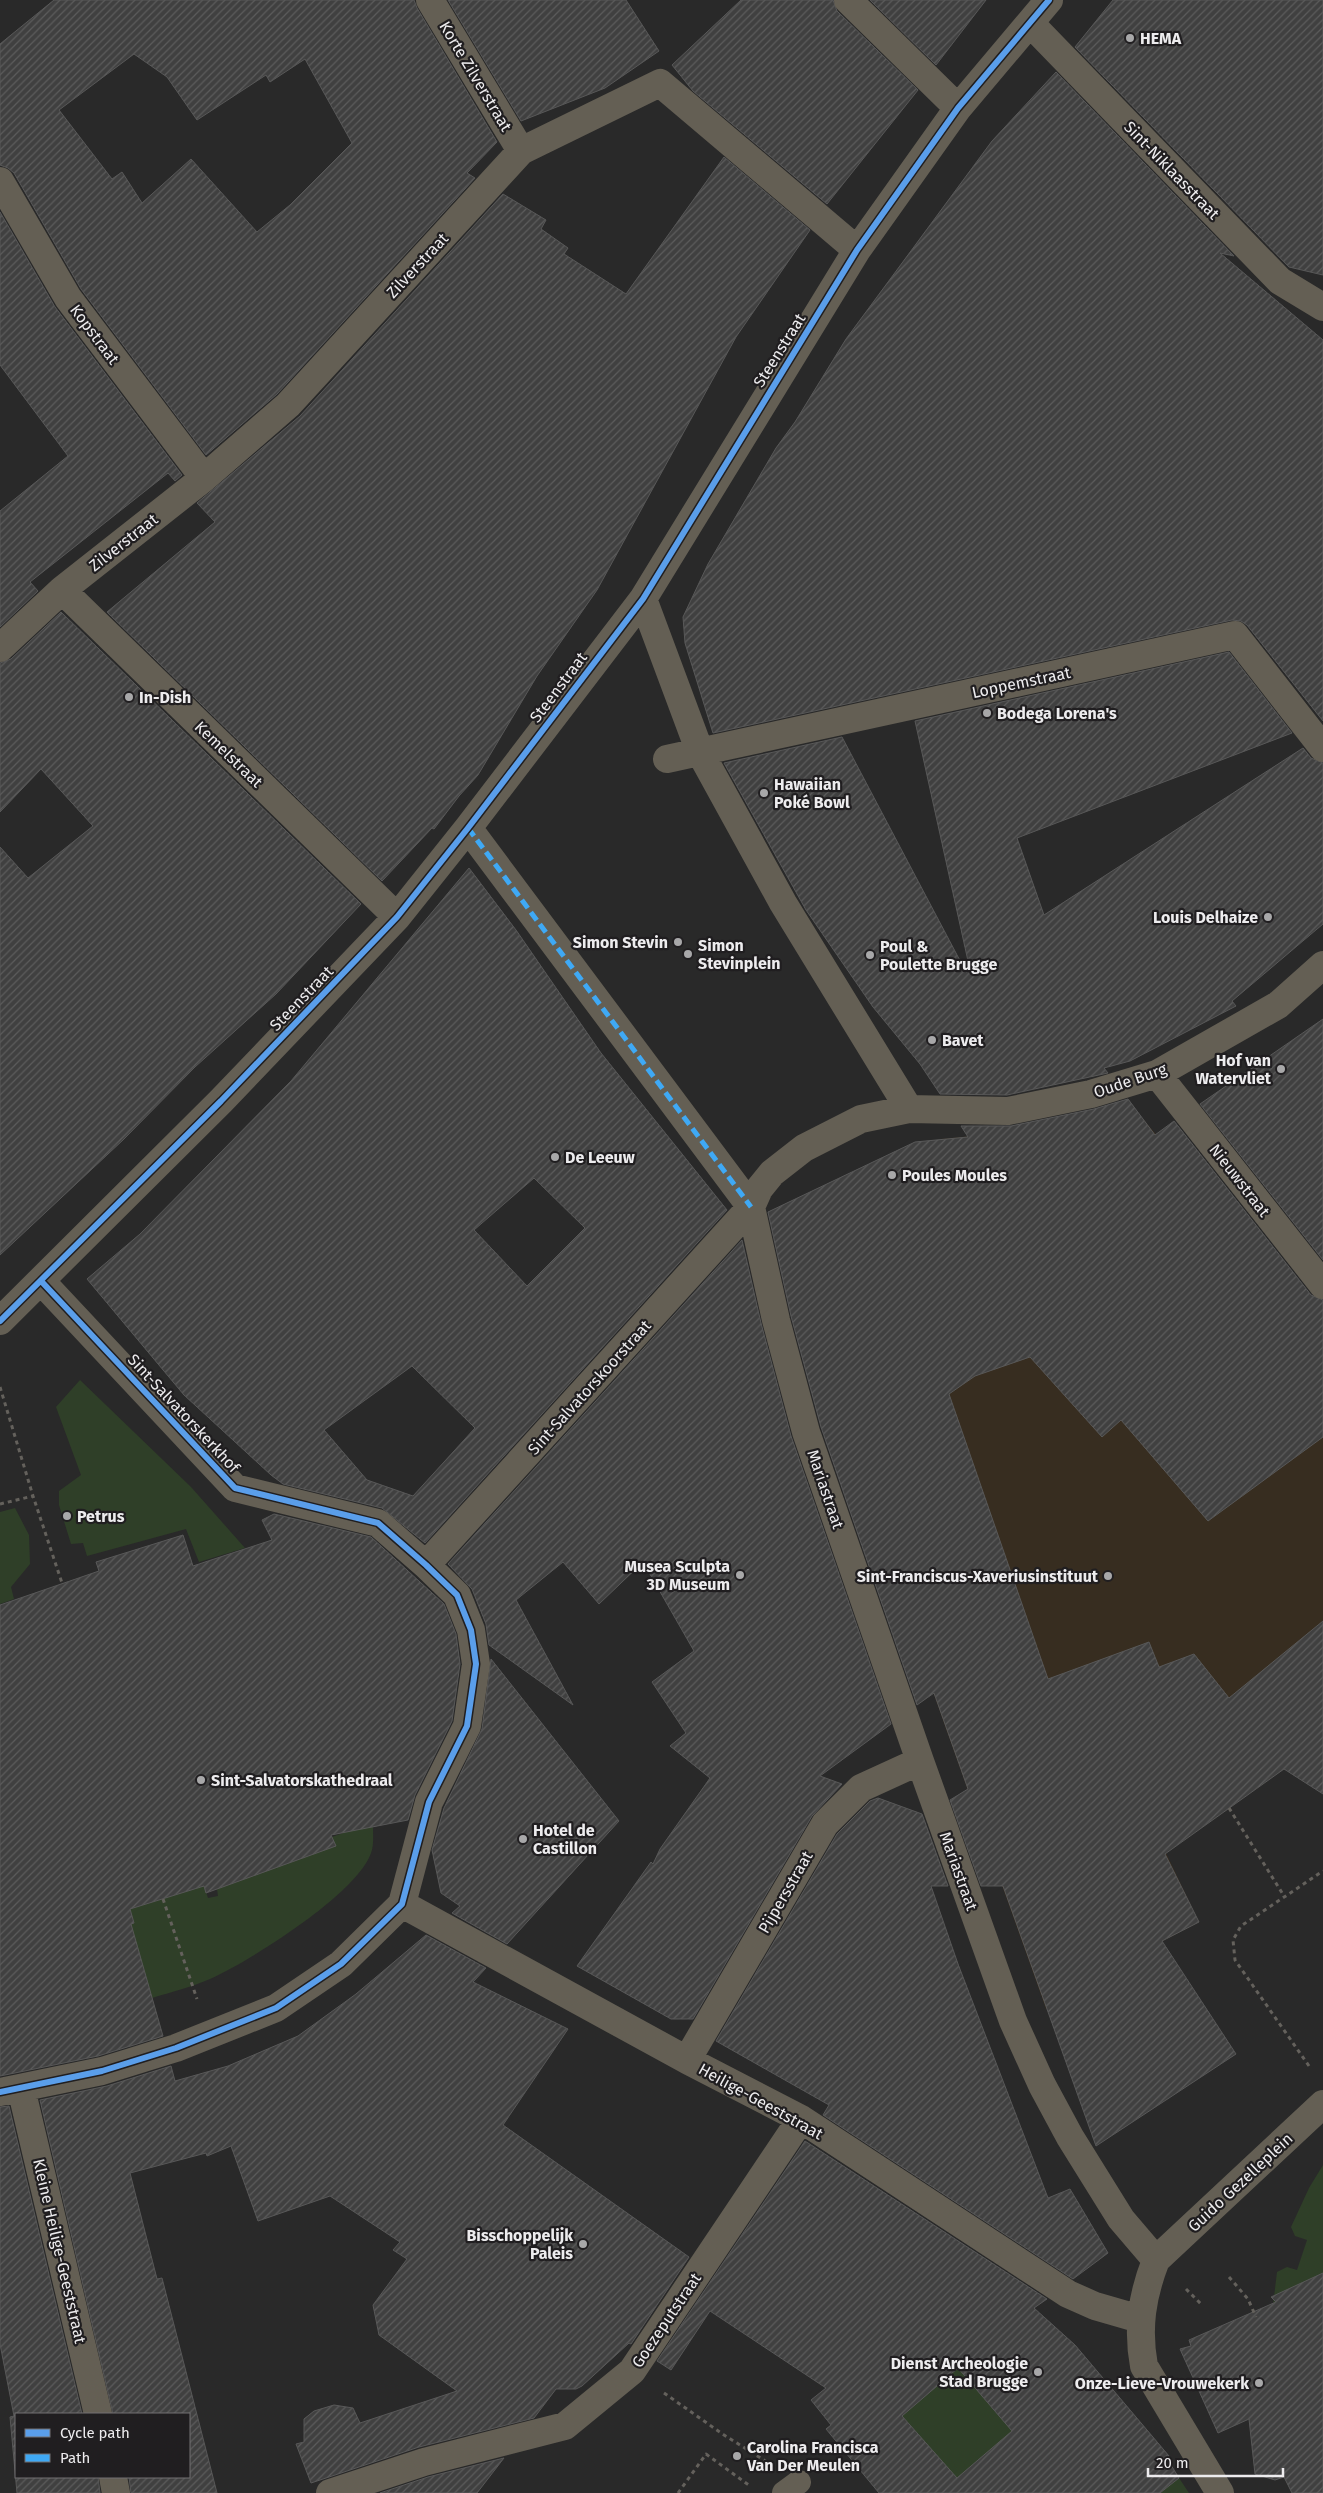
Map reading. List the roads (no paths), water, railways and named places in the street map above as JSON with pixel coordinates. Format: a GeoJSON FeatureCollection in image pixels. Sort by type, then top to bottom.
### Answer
{"type":"FeatureCollection","features":[{"type":"Feature","properties":{"kind":"street","name":"Korte Zilverstraat"},"geometry":{"type":"LineString","coordinates":[[430,0],[521,151]]}},
{"type":"Feature","properties":{"kind":"street"},"geometry":{"type":"LineString","coordinates":[[848,0],[958,108]]}},
{"type":"Feature","properties":{"kind":"street","name":"Steenstraat"},"geometry":{"type":"LineString","coordinates":[[0,1321],[42,1282],[221,1101],[397,917],[468,828],[643,599],[857,250],[958,108],[1049,0]]}},
{"type":"Feature","properties":{"kind":"street","name":"Sint-Niklaasstraat"},"geometry":{"type":"LineString","coordinates":[[1030,23],[1280,281],[1323,307]]}},
{"type":"Feature","properties":{"kind":"street","name":"Zilverstraat"},"geometry":{"type":"LineString","coordinates":[[0,648],[62,590],[204,478],[288,406],[521,151],[660,84],[857,250]]}},
{"type":"Feature","properties":{"kind":"street","name":"Kopstraat"},"geometry":{"type":"LineString","coordinates":[[0,181],[68,298],[204,478]]}},
{"type":"Feature","properties":{"kind":"street","name":"Kemelstraat"},"geometry":{"type":"LineString","coordinates":[[62,590],[397,917]]}},
{"type":"Feature","properties":{"kind":"street"},"geometry":{"type":"LineString","coordinates":[[468,828],[751,1207],[760,1189],[772,1173],[804,1148],[861,1119],[908,1109],[783,903],[700,752],[643,599]]}},
{"type":"Feature","properties":{"kind":"street","name":"Loppemstraat"},"geometry":{"type":"LineString","coordinates":[[667,759],[1235,635],[1323,748]]}},
{"type":"Feature","properties":{"kind":"street","name":"Oude Burg"},"geometry":{"type":"LineString","coordinates":[[908,1109],[1008,1111],[1091,1094],[1157,1074],[1278,1005],[1323,965]]}},
{"type":"Feature","properties":{"kind":"street","name":"Nieuwstraat"},"geometry":{"type":"LineString","coordinates":[[1157,1074],[1323,1285]]}},
{"type":"Feature","properties":{"kind":"street","name":"Sint-Salvatorskoorstraat"},"geometry":{"type":"LineString","coordinates":[[426,1565],[751,1207]]}},
{"type":"Feature","properties":{"kind":"street","name":"Mariastraat"},"geometry":{"type":"LineString","coordinates":[[751,1207],[776,1320],[806,1432],[920,1761],[1014,2021],[1042,2085],[1121,2219],[1156,2260]]}},
{"type":"Feature","properties":{"kind":"street","name":"Sint-Salvatorskerkhof"},"geometry":{"type":"LineString","coordinates":[[42,1282],[236,1488],[378,1523],[426,1565],[456,1595],[471,1630],[476,1664],[467,1726],[429,1802],[402,1904]]}},
{"type":"Feature","properties":{"kind":"street","name":"Pijpersstraat"},"geometry":{"type":"LineString","coordinates":[[686,2060],[825,1824],[861,1788],[920,1761]]}},
{"type":"Feature","properties":{"kind":"street"},"geometry":{"type":"LineString","coordinates":[[11,2090],[102,2071],[176,2048],[276,2008],[341,1964],[402,1904]]}},
{"type":"Feature","properties":{"kind":"street","name":"Heilige-Geeststraat"},"geometry":{"type":"LineString","coordinates":[[402,1904],[686,2060],[801,2119],[1068,2294],[1095,2306],[1140,2319]]}},
{"type":"Feature","properties":{"kind":"street","name":"Kleine Heilige-Geeststraat"},"geometry":{"type":"LineString","coordinates":[[11,2090],[98,2413]]}},
{"type":"Feature","properties":{"kind":"street","name":"Guido Gezelleplein"},"geometry":{"type":"LineString","coordinates":[[1156,2260],[1323,2104]]}},
{"type":"Feature","properties":{"kind":"street","name":"Goezeputstraat"},"geometry":{"type":"LineString","coordinates":[[330,2493],[424,2462],[565,2426],[632,2371],[801,2119]]}},
{"type":"Feature","properties":{"kind":"street"},"geometry":{"type":"LineString","coordinates":[[1156,2260],[1145,2289],[1140,2319],[1140,2345],[1144,2366],[1220,2493]]}},
{"type":"Feature","properties":{"kind":"street"},"geometry":{"type":"LineString","coordinates":[[113,2478],[116,2493]]}},
{"type":"Feature","properties":{"kind":"place","name":"HEMA"},"geometry":{"type":"Point","coordinates":[1130,38]}},
{"type":"Feature","properties":{"kind":"place","name":"In-Dish"},"geometry":{"type":"Point","coordinates":[129,697]}},
{"type":"Feature","properties":{"kind":"place","name":"Bodega Lorena's"},"geometry":{"type":"Point","coordinates":[987,713]}},
{"type":"Feature","properties":{"kind":"place","name":"Hawaiian Poké Bowl"},"geometry":{"type":"Point","coordinates":[764,793]}},
{"type":"Feature","properties":{"kind":"place","name":"Louis Delhaize"},"geometry":{"type":"Point","coordinates":[1268,917]}},
{"type":"Feature","properties":{"kind":"place","name":"Simon Stevin"},"geometry":{"type":"Point","coordinates":[678,942]}},
{"type":"Feature","properties":{"kind":"place","name":"Simon Stevinplein"},"geometry":{"type":"Point","coordinates":[688,954]}},
{"type":"Feature","properties":{"kind":"place","name":"Poul & Poulette Brugge"},"geometry":{"type":"Point","coordinates":[870,955]}},
{"type":"Feature","properties":{"kind":"place","name":"Bavet"},"geometry":{"type":"Point","coordinates":[932,1040]}},
{"type":"Feature","properties":{"kind":"place","name":"Hof van Watervliet"},"geometry":{"type":"Point","coordinates":[1281,1069]}},
{"type":"Feature","properties":{"kind":"place","name":"De Leeuw"},"geometry":{"type":"Point","coordinates":[555,1157]}},
{"type":"Feature","properties":{"kind":"place","name":"Poules Moules"},"geometry":{"type":"Point","coordinates":[892,1175]}},
{"type":"Feature","properties":{"kind":"place","name":"Petrus"},"geometry":{"type":"Point","coordinates":[67,1516]}},
{"type":"Feature","properties":{"kind":"place","name":"Musea Sculpta 3D Museum"},"geometry":{"type":"Point","coordinates":[740,1575]}},
{"type":"Feature","properties":{"kind":"place","name":"Sint-Franciscus-Xaveriusinstituut"},"geometry":{"type":"Point","coordinates":[1108,1576]}},
{"type":"Feature","properties":{"kind":"place","name":"Sint-Salvatorskathedraal"},"geometry":{"type":"Point","coordinates":[201,1780]}},
{"type":"Feature","properties":{"kind":"place","name":"Hotel de Castillon"},"geometry":{"type":"Point","coordinates":[523,1839]}},
{"type":"Feature","properties":{"kind":"place","name":"Bisschoppelijk Paleis"},"geometry":{"type":"Point","coordinates":[583,2244]}},
{"type":"Feature","properties":{"kind":"place","name":"Dienst Archeologie Stad Brugge"},"geometry":{"type":"Point","coordinates":[1038,2372]}},
{"type":"Feature","properties":{"kind":"place","name":"Onze-Lieve-Vrouwekerk"},"geometry":{"type":"Point","coordinates":[1259,2383]}},
{"type":"Feature","properties":{"kind":"place","name":"Carolina Francisca Van Der Meulen"},"geometry":{"type":"Point","coordinates":[737,2456]}}]}
